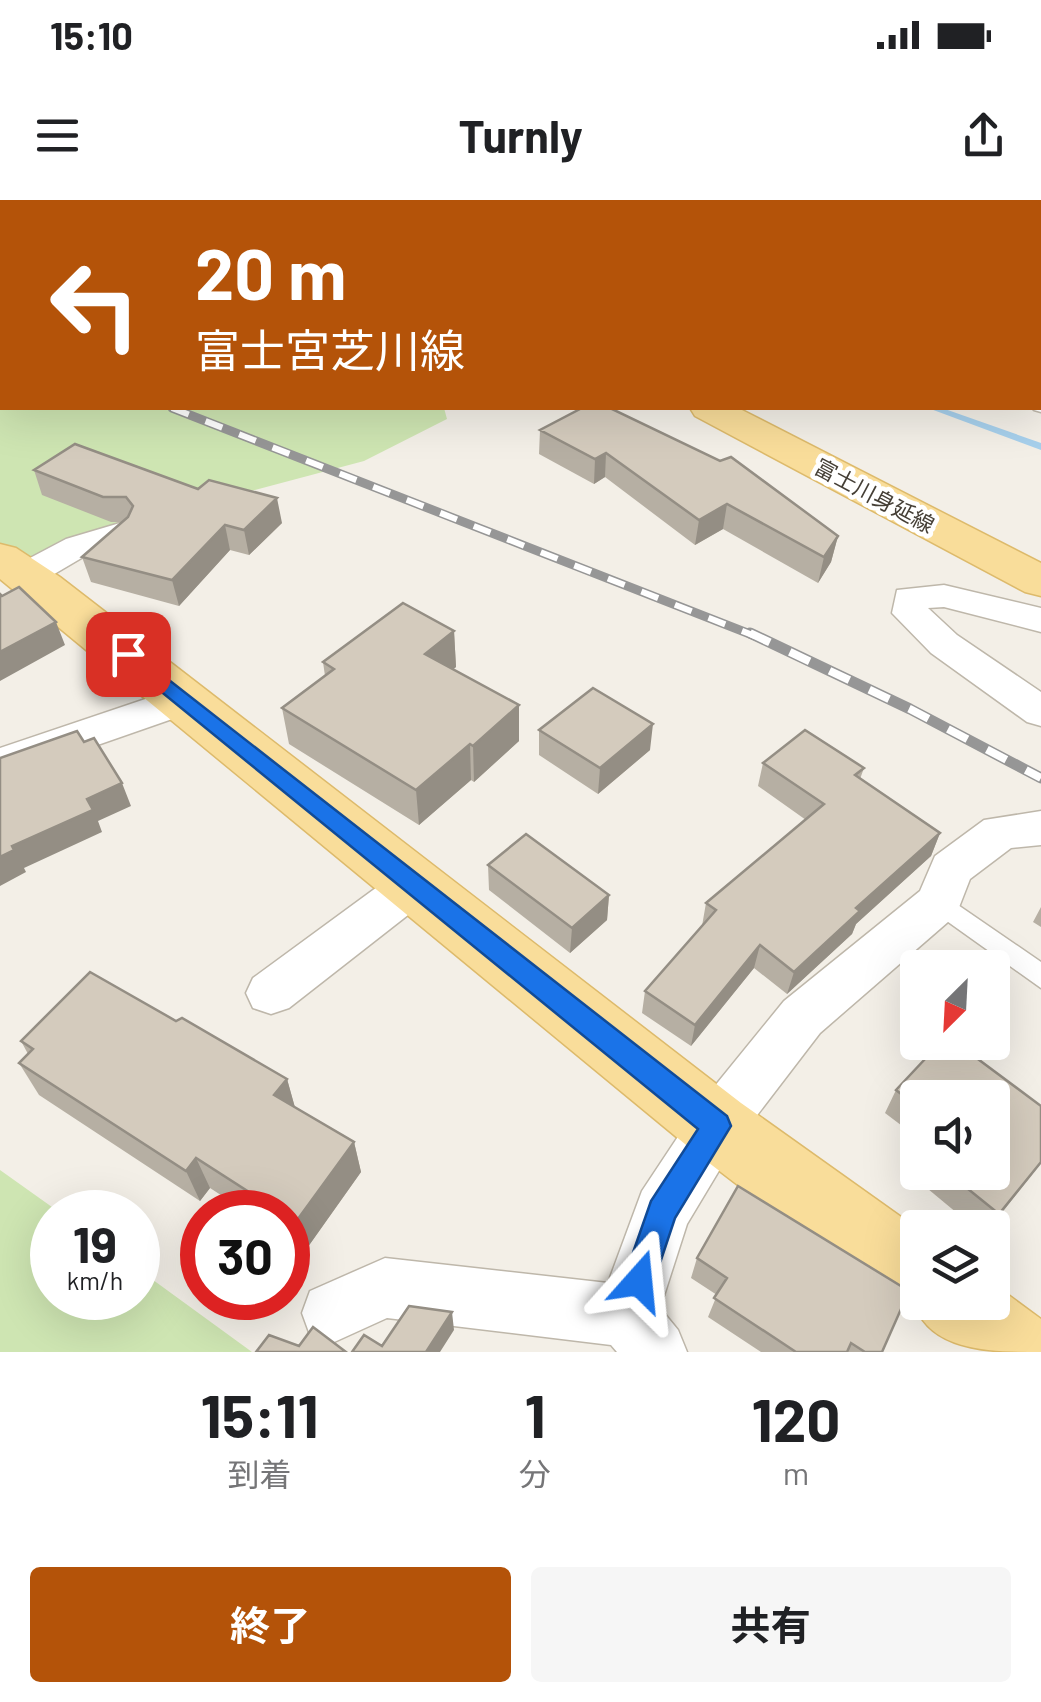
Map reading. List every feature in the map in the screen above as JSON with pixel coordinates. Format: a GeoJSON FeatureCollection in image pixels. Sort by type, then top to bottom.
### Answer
{"type":"FeatureCollection","features":[{"type":"Feature","properties":{"kind":"main road","name":"富士川身延線"},"geometry":{"type":"LineString","coordinates":[[713,410],[1041,582]]}},
{"type":"Feature","properties":{"kind":"main road"},"geometry":{"type":"LineString","coordinates":[[13,567],[716,1126],[900,1263]]}},
{"type":"Feature","properties":{"kind":"main road"},"geometry":{"type":"LineString","coordinates":[[977,1320],[1019,1352]]}},
{"type":"Feature","properties":{"kind":"street"},"geometry":{"type":"LineString","coordinates":[[13,567],[120,533]]}},
{"type":"Feature","properties":{"kind":"street"},"geometry":{"type":"LineString","coordinates":[[1041,620],[944,596],[910,598],[910,614],[944,644],[1041,712]]}},
{"type":"Feature","properties":{"kind":"street"},"geometry":{"type":"LineString","coordinates":[[0,764],[184,700]]}},
{"type":"Feature","properties":{"kind":"street"},"geometry":{"type":"LineString","coordinates":[[332,1312],[385,1288],[642,1334],[662,1211],[716,1126],[802,1018],[939,902],[951,869],[1000,832],[1041,828]]}},
{"type":"Feature","properties":{"kind":"street"},"geometry":{"type":"LineString","coordinates":[[272,993],[416,884]]}},
{"type":"Feature","properties":{"kind":"lane"},"geometry":{"type":"LineString","coordinates":[[939,902],[1041,977]]}},
{"type":"Feature","properties":{"kind":"green space"},"geometry":{"type":"Polygon","coordinates":[[[0,410],[445,410],[447,419],[364,461],[63,541],[0,577],[0,410]]]}},
{"type":"Feature","properties":{"kind":"green space"},"geometry":{"type":"Polygon","coordinates":[[[0,1170],[30,1191],[30,1320],[160,1320],[160,1285],[180,1300],[180,1320],[208,1320],[252,1352],[0,1352],[0,1170]]]}},
{"type":"Feature","properties":{"kind":"building"},"geometry":{"type":"Polygon","coordinates":[[[578,410],[614,410],[720,461],[731,457],[838,536],[824,557],[727,504],[699,520],[606,453],[595,459],[540,430],[578,410]]]}},
{"type":"Feature","properties":{"kind":"building"},"geometry":{"type":"Polygon","coordinates":[[[75,444],[198,489],[209,480],[277,498],[244,530],[225,525],[172,580],[82,557],[128,517],[133,506],[126,497],[103,497],[34,470],[75,444]]]}},
{"type":"Feature","properties":{"kind":"building"},"geometry":{"type":"Polygon","coordinates":[[[19,587],[56,622],[0,652],[0,594],[19,587]]]}},
{"type":"Feature","properties":{"kind":"building"},"geometry":{"type":"Polygon","coordinates":[[[403,603],[454,631],[425,654],[519,705],[416,790],[282,708],[334,669],[323,662],[403,603]]]}},
{"type":"Feature","properties":{"kind":"building"},"geometry":{"type":"Polygon","coordinates":[[[593,688],[653,724],[600,768],[539,730],[593,688]]]}},
{"type":"Feature","properties":{"kind":"building"},"geometry":{"type":"Polygon","coordinates":[[[805,730],[864,768],[855,775],[940,833],[856,908],[860,911],[794,972],[760,945],[695,1025],[645,991],[716,910],[706,903],[824,804],[763,763],[805,730]]]}},
{"type":"Feature","properties":{"kind":"building"},"geometry":{"type":"Polygon","coordinates":[[[77,731],[84,742],[94,738],[122,783],[87,799],[93,810],[12,846],[14,850],[0,857],[0,758],[77,731]]]}},
{"type":"Feature","properties":{"kind":"building"},"geometry":{"type":"Polygon","coordinates":[[[526,834],[609,895],[572,928],[488,865],[526,834]]]}},
{"type":"Feature","properties":{"kind":"building"},"geometry":{"type":"Polygon","coordinates":[[[90,972],[176,1021],[182,1018],[287,1079],[274,1095],[354,1142],[310,1202],[310,1190],[246,1190],[196,1158],[186,1171],[19,1063],[33,1049],[21,1041],[90,972]]]}},
{"type":"Feature","properties":{"kind":"building"},"geometry":{"type":"Polygon","coordinates":[[[924,1060],[979,1060],[1006,1080],[905,1080],[924,1060]]]}},
{"type":"Feature","properties":{"kind":"building"},"geometry":{"type":"Polygon","coordinates":[[[1010,1083],[1041,1106],[1041,1162],[1002,1210],[994,1210],[969,1190],[1010,1190],[1010,1083]]]}},
{"type":"Feature","properties":{"kind":"building"},"geometry":{"type":"Polygon","coordinates":[[[738,1186],[900,1285],[900,1311],[882,1352],[865,1352],[851,1343],[847,1352],[796,1352],[714,1298],[727,1278],[697,1258],[738,1186]]]}},
{"type":"Feature","properties":{"kind":"building"},"geometry":{"type":"Polygon","coordinates":[[[409,1306],[452,1312],[426,1352],[352,1352],[364,1335],[382,1346],[409,1306]]]}},
{"type":"Feature","properties":{"kind":"building"},"geometry":{"type":"Polygon","coordinates":[[[313,1327],[346,1352],[256,1352],[269,1335],[299,1346],[313,1327]]]}},
{"type":"Feature","properties":{"kind":"waterway"},"geometry":{"type":"LineString","coordinates":[[939,410],[1041,447]]}},
{"type":"Feature","properties":{"kind":"railway"},"geometry":{"type":"LineString","coordinates":[[177,410],[755,636]]}},
{"type":"Feature","properties":{"kind":"railway"},"geometry":{"type":"LineString","coordinates":[[750,633],[910,709],[1041,778]]}},
{"type":"Feature","properties":{"kind":"route"},"geometry":{"type":"LineString","coordinates":[[128,654],[716,1126],[662,1211],[639,1281]]}}]}
